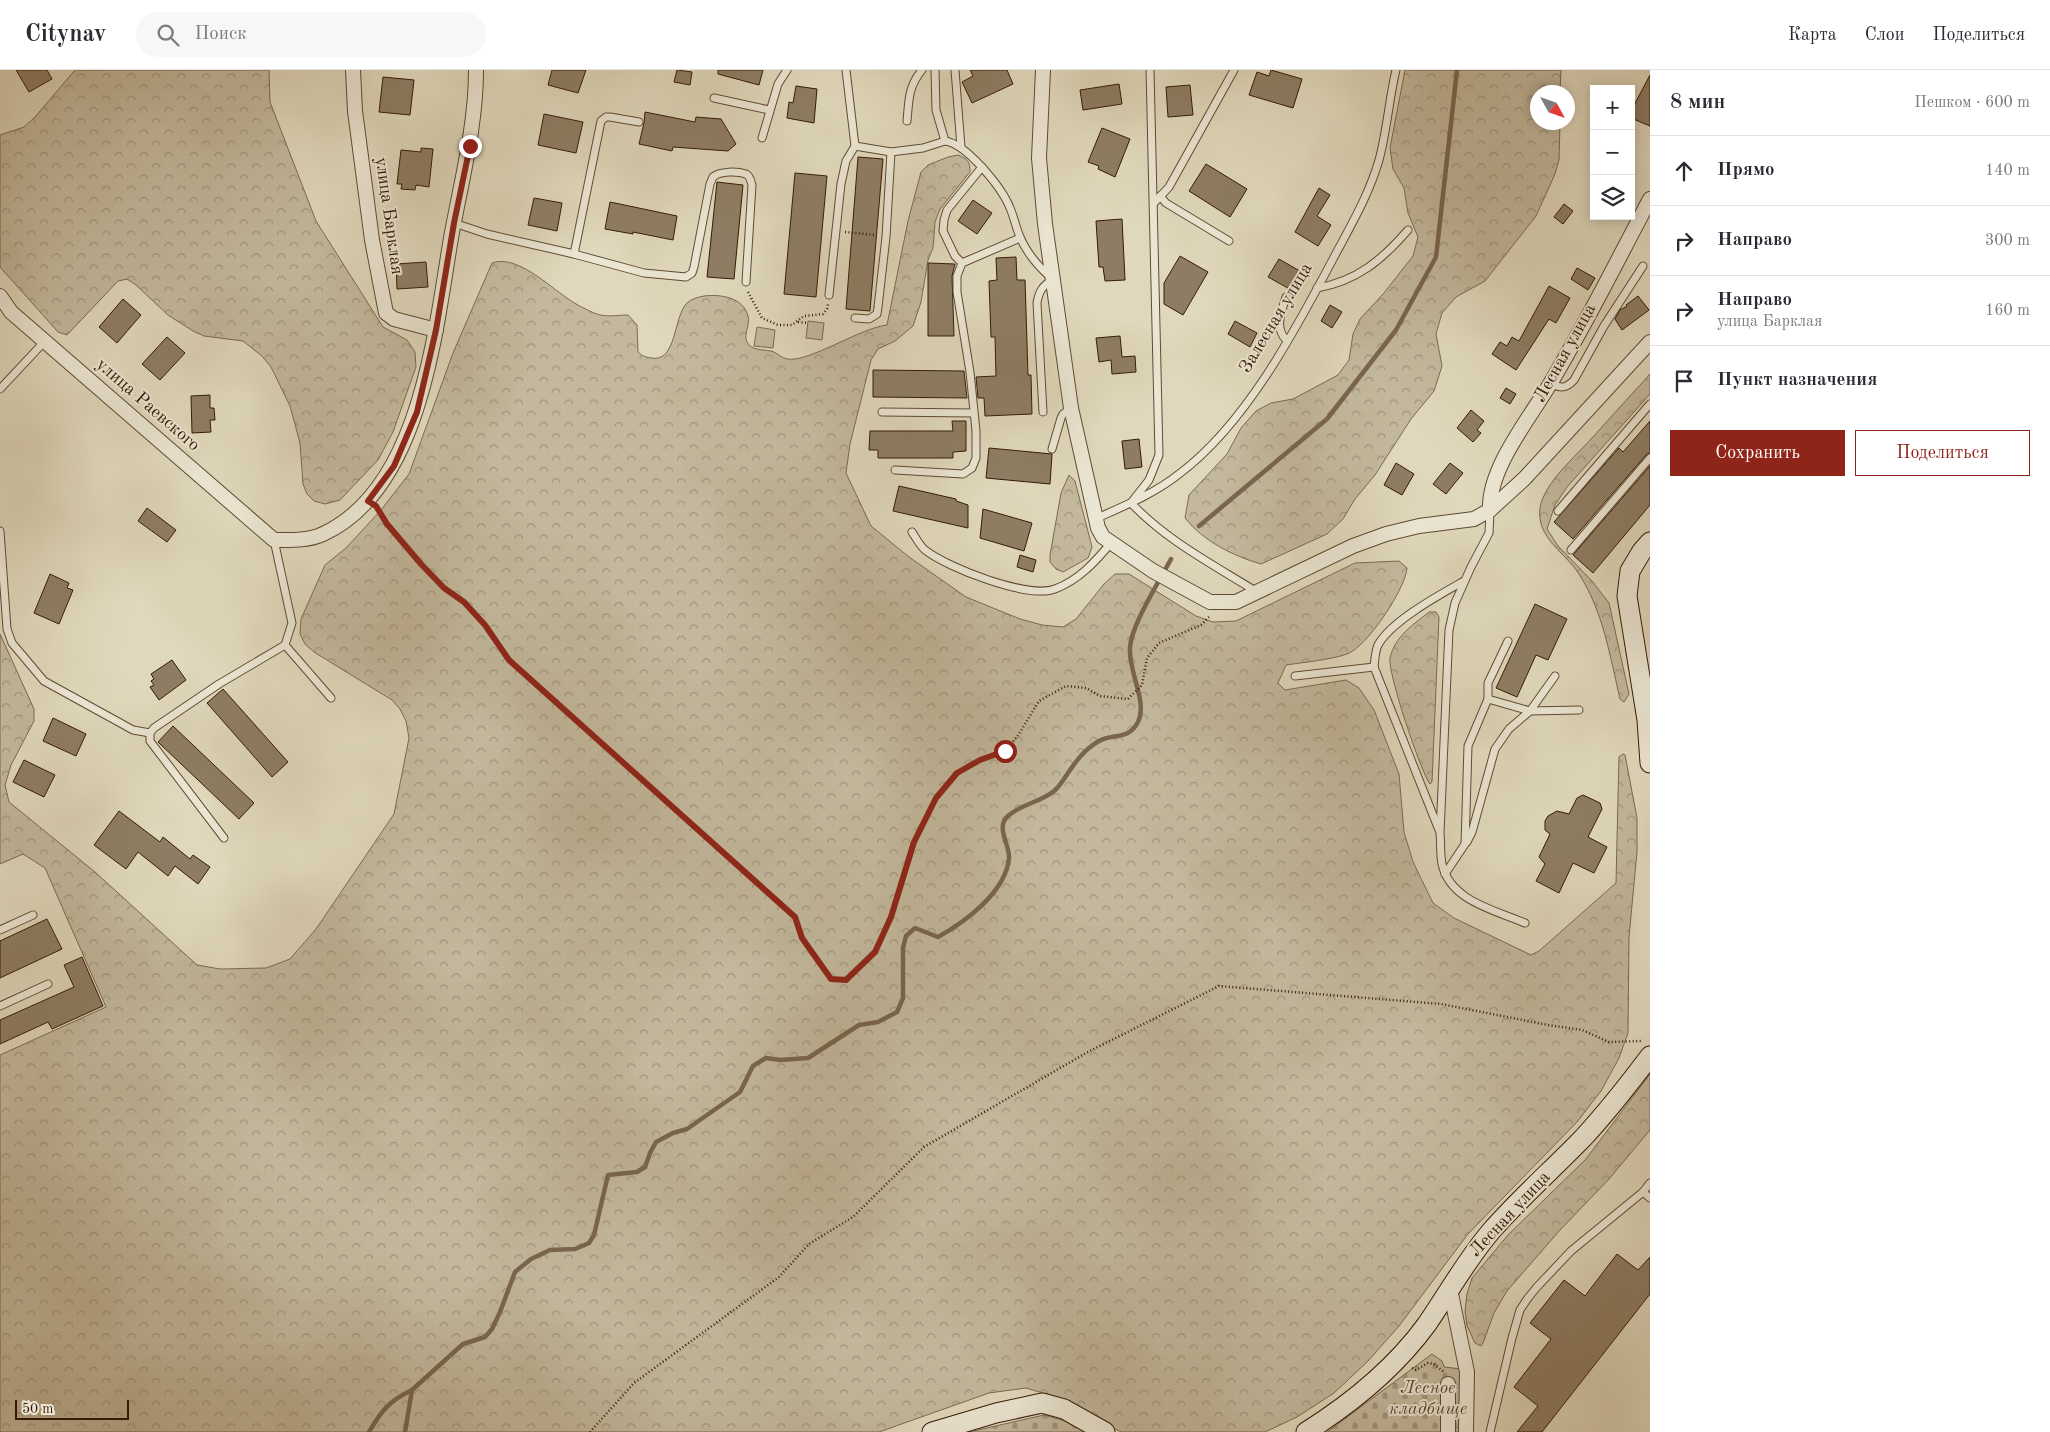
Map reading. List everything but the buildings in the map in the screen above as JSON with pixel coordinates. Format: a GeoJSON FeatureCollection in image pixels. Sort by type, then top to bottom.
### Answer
{"type":"FeatureCollection","features":[{"type":"Feature","properties":{"kind":"main road"},"geometry":{"type":"LineString","coordinates":[[1650,542],[1630,571],[1628,596],[1647,720],[1650,763]]}},
{"type":"Feature","properties":{"kind":"main road","name":"Лесная улица"},"geometry":{"type":"LineString","coordinates":[[1306,1432],[1353,1401],[1400,1357],[1426,1325],[1467,1261],[1493,1229],[1585,1136],[1628,1086],[1650,1056]]}},
{"type":"Feature","properties":{"kind":"main road"},"geometry":{"type":"LineString","coordinates":[[932,1432],[996,1413],[1042,1403],[1064,1409],[1105,1432]]}},
{"type":"Feature","properties":{"kind":"street","name":"улица Барклая"},"geometry":{"type":"LineString","coordinates":[[353,70],[355,111],[368,212],[386,312],[394,319],[436,330]]}},
{"type":"Feature","properties":{"kind":"street"},"geometry":{"type":"LineString","coordinates":[[274,540],[298,540],[321,535],[345,522],[368,501],[394,466],[417,412],[436,330],[454,223],[470,146],[476,96],[476,70]]}},
{"type":"Feature","properties":{"kind":"street"},"geometry":{"type":"LineString","coordinates":[[1043,70],[1040,184],[1072,408],[1095,519],[1103,537],[1111,543],[1153,571],[1210,602],[1236,602],[1353,546],[1370,540],[1419,526],[1474,519],[1490,510],[1524,479],[1650,342]]}},
{"type":"Feature","properties":{"kind":"street","name":"Лесная улица"},"geometry":{"type":"LineString","coordinates":[[1490,510],[1493,486],[1510,445],[1550,384],[1650,199]]}},
{"type":"Feature","properties":{"kind":"street","name":"улица Раевского"},"geometry":{"type":"LineString","coordinates":[[0,296],[12,312],[274,540]]}},
{"type":"Feature","properties":{"kind":"street"},"geometry":{"type":"LineString","coordinates":[[1450,1289],[1467,1372],[1466,1432]]}},
{"type":"Feature","properties":{"kind":"street"},"geometry":{"type":"LineString","coordinates":[[1448,1384],[1448,1432]]}},
{"type":"Feature","properties":{"kind":"lane"},"geometry":{"type":"LineString","coordinates":[[762,138],[778,84],[786,70]]}},
{"type":"Feature","properties":{"kind":"lane"},"geometry":{"type":"LineString","coordinates":[[829,295],[844,170],[854,146],[846,70]]}},
{"type":"Feature","properties":{"kind":"lane"},"geometry":{"type":"LineString","coordinates":[[907,121],[909,93],[913,82],[922,70]]}},
{"type":"Feature","properties":{"kind":"lane"},"geometry":{"type":"LineString","coordinates":[[935,70],[936,110],[945,141]]}},
{"type":"Feature","properties":{"kind":"lane"},"geometry":{"type":"LineString","coordinates":[[955,70],[961,148]]}},
{"type":"Feature","properties":{"kind":"lane"},"geometry":{"type":"LineString","coordinates":[[1150,70],[1159,455],[1149,480],[1131,503],[1167,535],[1258,592]]}},
{"type":"Feature","properties":{"kind":"lane"},"geometry":{"type":"LineString","coordinates":[[1154,203],[1169,187],[1234,70]]}},
{"type":"Feature","properties":{"kind":"lane","name":"Залесная улица"},"geometry":{"type":"LineString","coordinates":[[1095,519],[1158,489],[1197,460],[1232,421],[1287,342],[1361,206],[1371,183],[1379,158],[1396,70]]}},
{"type":"Feature","properties":{"kind":"lane"},"geometry":{"type":"LineString","coordinates":[[714,98],[769,110]]}},
{"type":"Feature","properties":{"kind":"lane"},"geometry":{"type":"LineString","coordinates":[[574,254],[601,121],[606,117],[610,117],[639,122]]}},
{"type":"Feature","properties":{"kind":"lane"},"geometry":{"type":"LineString","coordinates":[[854,146],[891,152],[923,148],[945,141],[973,156],[982,167],[1010,207],[1020,238],[1044,273],[1053,279],[1043,286],[1038,294],[1037,303],[1043,412]]}},
{"type":"Feature","properties":{"kind":"lane"},"geometry":{"type":"LineString","coordinates":[[855,318],[869,319],[877,314],[886,237],[891,152]]}},
{"type":"Feature","properties":{"kind":"lane"},"geometry":{"type":"LineString","coordinates":[[962,263],[955,256],[943,231],[946,210],[982,167]]}},
{"type":"Feature","properties":{"kind":"lane"},"geometry":{"type":"LineString","coordinates":[[454,223],[487,234],[574,254],[644,273],[686,277],[692,273],[694,267],[713,177],[722,173],[746,174],[752,185],[746,282]]}},
{"type":"Feature","properties":{"kind":"lane"},"geometry":{"type":"LineString","coordinates":[[1160,196],[1166,203],[1229,241]]}},
{"type":"Feature","properties":{"kind":"lane"},"geometry":{"type":"LineString","coordinates":[[1317,288],[1357,276],[1370,267],[1408,230]]}},
{"type":"Feature","properties":{"kind":"lane"},"geometry":{"type":"LineString","coordinates":[[895,470],[963,474],[972,468],[976,458],[976,431],[970,372],[957,292],[958,276],[962,263],[1020,238]]}},
{"type":"Feature","properties":{"kind":"lane"},"geometry":{"type":"LineString","coordinates":[[1550,384],[1560,388],[1569,386],[1574,380],[1604,326],[1644,266]]}},
{"type":"Feature","properties":{"kind":"lane"},"geometry":{"type":"LineString","coordinates":[[1286,297],[1279,329],[1287,342]]}},
{"type":"Feature","properties":{"kind":"lane"},"geometry":{"type":"LineString","coordinates":[[0,389],[45,341]]}},
{"type":"Feature","properties":{"kind":"lane"},"geometry":{"type":"LineString","coordinates":[[1558,511],[1650,404]]}},
{"type":"Feature","properties":{"kind":"lane"},"geometry":{"type":"LineString","coordinates":[[1052,449],[1061,418],[1063,414],[1072,408]]}},
{"type":"Feature","properties":{"kind":"lane"},"geometry":{"type":"LineString","coordinates":[[882,412],[973,412]]}},
{"type":"Feature","properties":{"kind":"lane"},"geometry":{"type":"LineString","coordinates":[[1571,550],[1650,458]]}},
{"type":"Feature","properties":{"kind":"lane"},"geometry":{"type":"LineString","coordinates":[[1490,510],[1489,533],[1464,581],[1455,603],[1449,630],[1440,833],[1442,864],[1445,874],[1464,897],[1525,923]]}},
{"type":"Feature","properties":{"kind":"lane"},"geometry":{"type":"LineString","coordinates":[[0,531],[7,629],[12,643],[44,680],[133,730],[150,734]]}},
{"type":"Feature","properties":{"kind":"lane"},"geometry":{"type":"LineString","coordinates":[[912,532],[923,549],[951,566],[1001,583],[1039,591],[1054,589],[1076,578],[1092,566],[1111,543]]}},
{"type":"Feature","properties":{"kind":"lane"},"geometry":{"type":"LineString","coordinates":[[224,838],[150,741],[150,734],[154,728],[219,684],[285,644],[292,623],[274,540]]}},
{"type":"Feature","properties":{"kind":"lane"},"geometry":{"type":"LineString","coordinates":[[1440,833],[1374,667],[1379,644],[1397,624],[1428,602],[1464,581]]}},
{"type":"Feature","properties":{"kind":"lane"},"geometry":{"type":"LineString","coordinates":[[1465,844],[1468,746],[1488,699],[1488,683],[1508,641]]}},
{"type":"Feature","properties":{"kind":"lane"},"geometry":{"type":"LineString","coordinates":[[285,644],[330,698]]}},
{"type":"Feature","properties":{"kind":"lane"},"geometry":{"type":"LineString","coordinates":[[1295,676],[1374,667]]}},
{"type":"Feature","properties":{"kind":"lane"},"geometry":{"type":"LineString","coordinates":[[1445,874],[1472,832],[1495,749],[1509,729],[1530,711],[1555,676]]}},
{"type":"Feature","properties":{"kind":"lane"},"geometry":{"type":"LineString","coordinates":[[1488,699],[1530,711],[1579,710]]}},
{"type":"Feature","properties":{"kind":"lane"},"geometry":{"type":"LineString","coordinates":[[0,930],[32,914]]}},
{"type":"Feature","properties":{"kind":"lane"},"geometry":{"type":"LineString","coordinates":[[0,1006],[48,984]]}},
{"type":"Feature","properties":{"kind":"lane"},"geometry":{"type":"LineString","coordinates":[[1490,1432],[1520,1310],[1536,1286],[1571,1251],[1643,1192],[1650,1183]]}},
{"type":"Feature","properties":{"kind":"lane"},"geometry":{"type":"LineString","coordinates":[[1643,1192],[1650,1198]]}},
{"type":"Feature","properties":{"kind":"path"},"geometry":{"type":"LineString","coordinates":[[836,230],[886,237]]}},
{"type":"Feature","properties":{"kind":"path"},"geometry":{"type":"LineString","coordinates":[[746,282],[750,300],[762,318],[778,325],[792,325],[804,316],[823,314],[827,309],[829,295]]}},
{"type":"Feature","properties":{"kind":"path"},"geometry":{"type":"LineString","coordinates":[[798,322],[808,323]]}},
{"type":"Feature","properties":{"kind":"path"},"geometry":{"type":"LineString","coordinates":[[368,501],[376,506],[387,524],[444,588],[464,602],[485,625],[509,660],[795,917],[802,938],[831,979],[846,980],[875,952],[891,917],[914,842],[936,798],[957,773],[980,760],[1005,751],[1019,734],[1039,702],[1066,686],[1086,688],[1100,696],[1128,699],[1142,685],[1147,658],[1159,643],[1201,625],[1216,608],[1217,602]]}},
{"type":"Feature","properties":{"kind":"path"},"geometry":{"type":"LineString","coordinates":[[590,1432],[634,1383],[779,1277],[809,1244],[853,1217],[924,1147],[1086,1053],[1219,986],[1441,1004],[1582,1030],[1609,1042],[1650,1040]]}},
{"type":"Feature","properties":{"kind":"path"},"geometry":{"type":"LineString","coordinates":[[1400,1357],[1416,1370],[1428,1363],[1434,1364],[1438,1369],[1445,1372],[1448,1384]]}},
{"type":"Feature","properties":{"kind":"green space"},"geometry":{"type":"Polygon","coordinates":[[[75,70],[269,70],[270,102],[316,221],[383,327],[407,340],[415,352],[416,367],[393,432],[378,460],[340,500],[325,504],[314,501],[307,494],[303,484],[300,443],[290,406],[271,367],[262,356],[243,341],[204,336],[193,331],[168,315],[127,279],[118,281],[67,335],[58,332],[0,267],[0,135],[24,127],[35,117],[75,70]]]}},
{"type":"Feature","properties":{"kind":"green space"},"geometry":{"type":"Polygon","coordinates":[[[1405,70],[1561,70],[1560,85],[1530,85],[1530,130],[1560,130],[1559,160],[1555,174],[1536,216],[1485,281],[1456,297],[1442,313],[1436,334],[1442,366],[1434,391],[1411,419],[1375,475],[1355,499],[1343,519],[1327,534],[1261,564],[1240,557],[1210,541],[1185,518],[1189,495],[1227,454],[1241,428],[1256,411],[1271,403],[1293,399],[1338,375],[1349,360],[1353,334],[1360,319],[1384,293],[1413,256],[1418,237],[1408,213],[1404,188],[1393,169],[1390,148],[1405,70]]]}},
{"type":"Feature","properties":{"kind":"green space"},"geometry":{"type":"Polygon","coordinates":[[[958,155],[968,161],[970,172],[940,209],[935,222],[933,248],[928,260],[921,302],[913,326],[895,341],[878,349],[871,360],[850,444],[846,473],[871,526],[909,557],[966,597],[1020,619],[1042,625],[1063,627],[1076,619],[1104,584],[1115,574],[1129,574],[1196,616],[1213,622],[1236,621],[1355,563],[1399,561],[1407,568],[1400,589],[1384,616],[1365,640],[1347,654],[1286,665],[1278,683],[1285,690],[1346,680],[1359,688],[1374,710],[1399,774],[1404,832],[1413,862],[1433,903],[1454,918],[1531,955],[1539,951],[1616,883],[1619,757],[1623,754],[1625,755],[1637,818],[1637,852],[1629,937],[1628,1033],[1619,1058],[1601,1091],[1577,1122],[1468,1234],[1399,1326],[1368,1361],[1334,1393],[1297,1417],[1265,1432],[1121,1432],[1060,1398],[1026,1388],[989,1393],[879,1432],[0,1432],[0,1055],[106,1007],[45,868],[23,854],[0,864],[0,634],[34,709],[34,721],[11,765],[5,785],[9,802],[95,872],[197,965],[220,969],[266,968],[290,959],[316,929],[394,814],[409,738],[406,721],[400,709],[392,700],[314,652],[305,644],[300,634],[301,619],[325,565],[346,548],[381,510],[409,474],[453,353],[492,263],[501,261],[522,267],[573,302],[598,315],[628,315],[637,325],[638,352],[645,357],[659,358],[666,353],[674,338],[682,310],[690,300],[704,296],[724,296],[736,301],[745,310],[749,320],[746,338],[751,347],[774,352],[787,359],[796,359],[821,351],[876,327],[887,325],[908,221],[921,172],[928,165],[958,155]]]}},
{"type":"Feature","properties":{"kind":"green space"},"geometry":{"type":"Polygon","coordinates":[[[808,321],[824,323],[822,340],[806,338],[808,321]]]}},
{"type":"Feature","properties":{"kind":"green space"},"geometry":{"type":"Polygon","coordinates":[[[757,327],[775,330],[773,348],[754,346],[757,327]]]}},
{"type":"Feature","properties":{"kind":"green space"},"geometry":{"type":"Polygon","coordinates":[[[1650,374],[1650,394],[1567,487],[1555,505],[1547,529],[1558,546],[1592,581],[1609,603],[1629,694],[1624,702],[1620,699],[1605,634],[1594,603],[1579,574],[1542,528],[1540,508],[1547,489],[1561,471],[1650,374]]]}},
{"type":"Feature","properties":{"kind":"green space"},"geometry":{"type":"Polygon","coordinates":[[[1069,475],[1075,481],[1092,547],[1088,558],[1063,572],[1056,569],[1050,562],[1050,555],[1061,493],[1069,475]]]}},
{"type":"Feature","properties":{"kind":"green space"},"geometry":{"type":"Polygon","coordinates":[[[1429,612],[1436,612],[1439,617],[1432,782],[1430,784],[1405,722],[1390,667],[1392,650],[1400,637],[1429,612]]]}},
{"type":"Feature","properties":{"kind":"green space"},"geometry":{"type":"Polygon","coordinates":[[[1650,1074],[1650,1130],[1609,1179],[1560,1230],[1507,1291],[1494,1313],[1483,1343],[1481,1346],[1475,1343],[1467,1326],[1465,1311],[1467,1294],[1472,1278],[1508,1235],[1586,1159],[1650,1074]]]}},
{"type":"Feature","properties":{"kind":"green space","name":"Лесное кладбище"},"geometry":{"type":"Polygon","coordinates":[[[1432,1354],[1442,1361],[1444,1367],[1462,1369],[1461,1432],[1327,1432],[1432,1354]]]}},
{"type":"Feature","properties":{"kind":"green space"},"geometry":{"type":"Polygon","coordinates":[[[1044,1415],[1076,1424],[1088,1432],[969,1432],[1044,1415]]]}},
{"type":"Feature","properties":{"kind":"waterway"},"geometry":{"type":"LineString","coordinates":[[1199,526],[1327,419],[1396,330],[1436,257],[1457,70]]}},
{"type":"Feature","properties":{"kind":"waterway"},"geometry":{"type":"LineString","coordinates":[[405,1432],[412,1390],[463,1344],[485,1337],[492,1329],[515,1272],[531,1259],[550,1250],[575,1249],[589,1243],[594,1235],[608,1175],[637,1172],[645,1167],[656,1142],[673,1133],[687,1129],[740,1092],[753,1066],[766,1058],[780,1060],[808,1058],[859,1025],[878,1022],[897,1012],[903,998],[903,948],[906,936],[915,928],[938,937],[960,923],[982,905],[1000,883],[1006,871],[1009,853],[1003,831],[1004,820],[1013,812],[1049,795],[1055,790],[1079,758],[1093,745],[1104,739],[1130,732],[1138,722],[1141,705],[1130,657],[1132,638],[1135,627],[1153,590],[1171,559]]}},
{"type":"Feature","properties":{"kind":"waterway"},"geometry":{"type":"LineString","coordinates":[[369,1432],[387,1407],[397,1398],[412,1390]]}},
{"type":"Feature","properties":{"kind":"route"},"geometry":{"type":"LineString","coordinates":[[470,146],[454,223],[436,330],[417,412],[394,466],[368,501],[376,506],[387,524],[421,564],[444,588],[464,602],[485,625],[509,660],[795,917],[802,938],[831,979],[846,980],[875,952],[891,917],[914,842],[936,798],[957,773],[980,760],[1005,751]]}}]}
